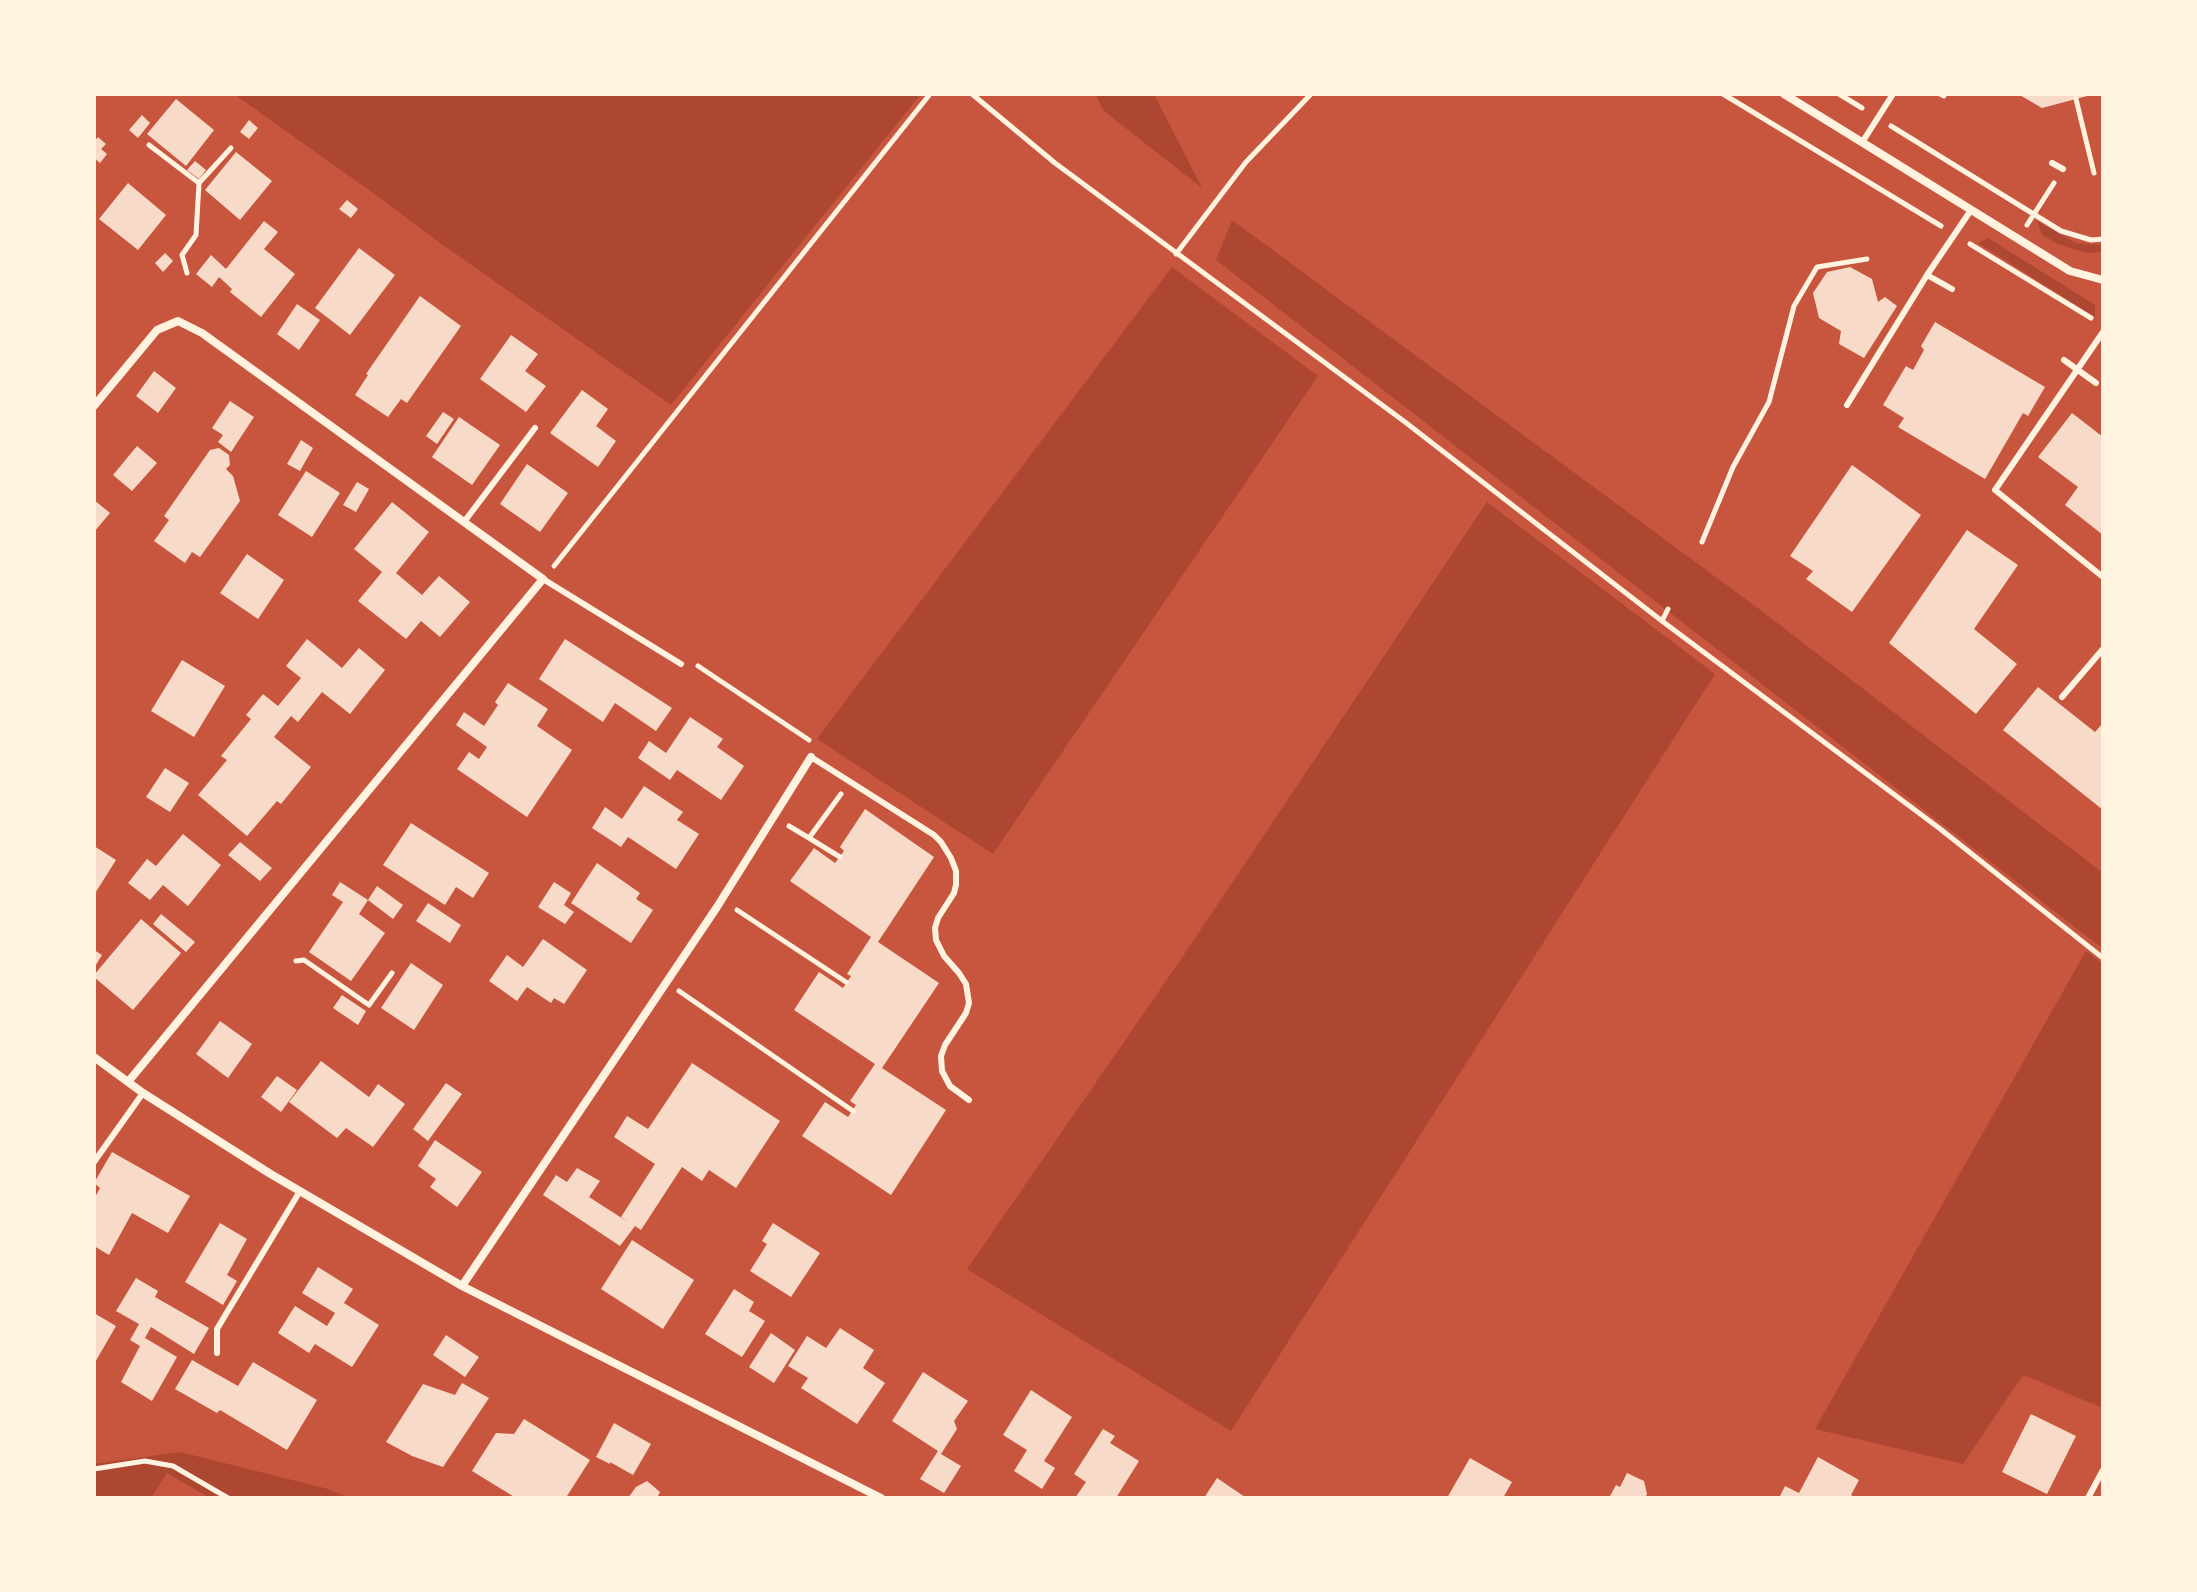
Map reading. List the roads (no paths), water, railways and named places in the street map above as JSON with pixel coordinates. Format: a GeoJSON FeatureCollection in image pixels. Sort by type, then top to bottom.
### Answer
{"type":"FeatureCollection","features":[{"type":"Feature","properties":{"kind":"street"},"geometry":{"type":"LineString","coordinates":[[1784,94],[2070,271],[2103,280]]}},
{"type":"Feature","properties":{"kind":"street"},"geometry":{"type":"LineString","coordinates":[[94,406],[157,330],[178,321],[202,333],[543,579],[128,1082]]}},
{"type":"Feature","properties":{"kind":"street"},"geometry":{"type":"LineString","coordinates":[[462,1286],[667,982],[811,757]]}},
{"type":"Feature","properties":{"kind":"street"},"geometry":{"type":"LineString","coordinates":[[94,1057],[143,1093],[300,1191],[462,1286],[881,1498]]}},
{"type":"Feature","properties":{"kind":"lane"},"geometry":{"type":"LineString","coordinates":[[1863,141],[1893,94]]}},
{"type":"Feature","properties":{"kind":"lane"},"geometry":{"type":"LineString","coordinates":[[2052,163],[2063,169]]}},
{"type":"Feature","properties":{"kind":"lane"},"geometry":{"type":"LineString","coordinates":[[1847,405],[1971,210]]}},
{"type":"Feature","properties":{"kind":"lane"},"geometry":{"type":"LineString","coordinates":[[1927,275],[1952,289]]}},
{"type":"Feature","properties":{"kind":"lane"},"geometry":{"type":"LineString","coordinates":[[2103,332],[1995,490],[2103,577]]}},
{"type":"Feature","properties":{"kind":"lane"},"geometry":{"type":"LineString","coordinates":[[2064,360],[2096,383]]}},
{"type":"Feature","properties":{"kind":"lane"},"geometry":{"type":"LineString","coordinates":[[464,522],[535,428]]}},
{"type":"Feature","properties":{"kind":"lane"},"geometry":{"type":"LineString","coordinates":[[543,579],[681,664]]}},
{"type":"Feature","properties":{"kind":"lane"},"geometry":{"type":"LineString","coordinates":[[2062,697],[2103,649]]}},
{"type":"Feature","properties":{"kind":"lane"},"geometry":{"type":"LineString","coordinates":[[811,757],[934,835],[951,858],[956,871],[956,885],[938,918],[936,940],[944,956],[966,984],[969,1003],[945,1045],[941,1056],[942,1071],[950,1086],[969,1100]]}},
{"type":"Feature","properties":{"kind":"lane"},"geometry":{"type":"LineString","coordinates":[[94,1162],[143,1093]]}},
{"type":"Feature","properties":{"kind":"lane"},"geometry":{"type":"LineString","coordinates":[[217,1353],[217,1329],[300,1191]]}},
{"type":"Feature","properties":{"kind":"lane"},"geometry":{"type":"LineString","coordinates":[[2088,1498],[2103,1470]]}}]}
